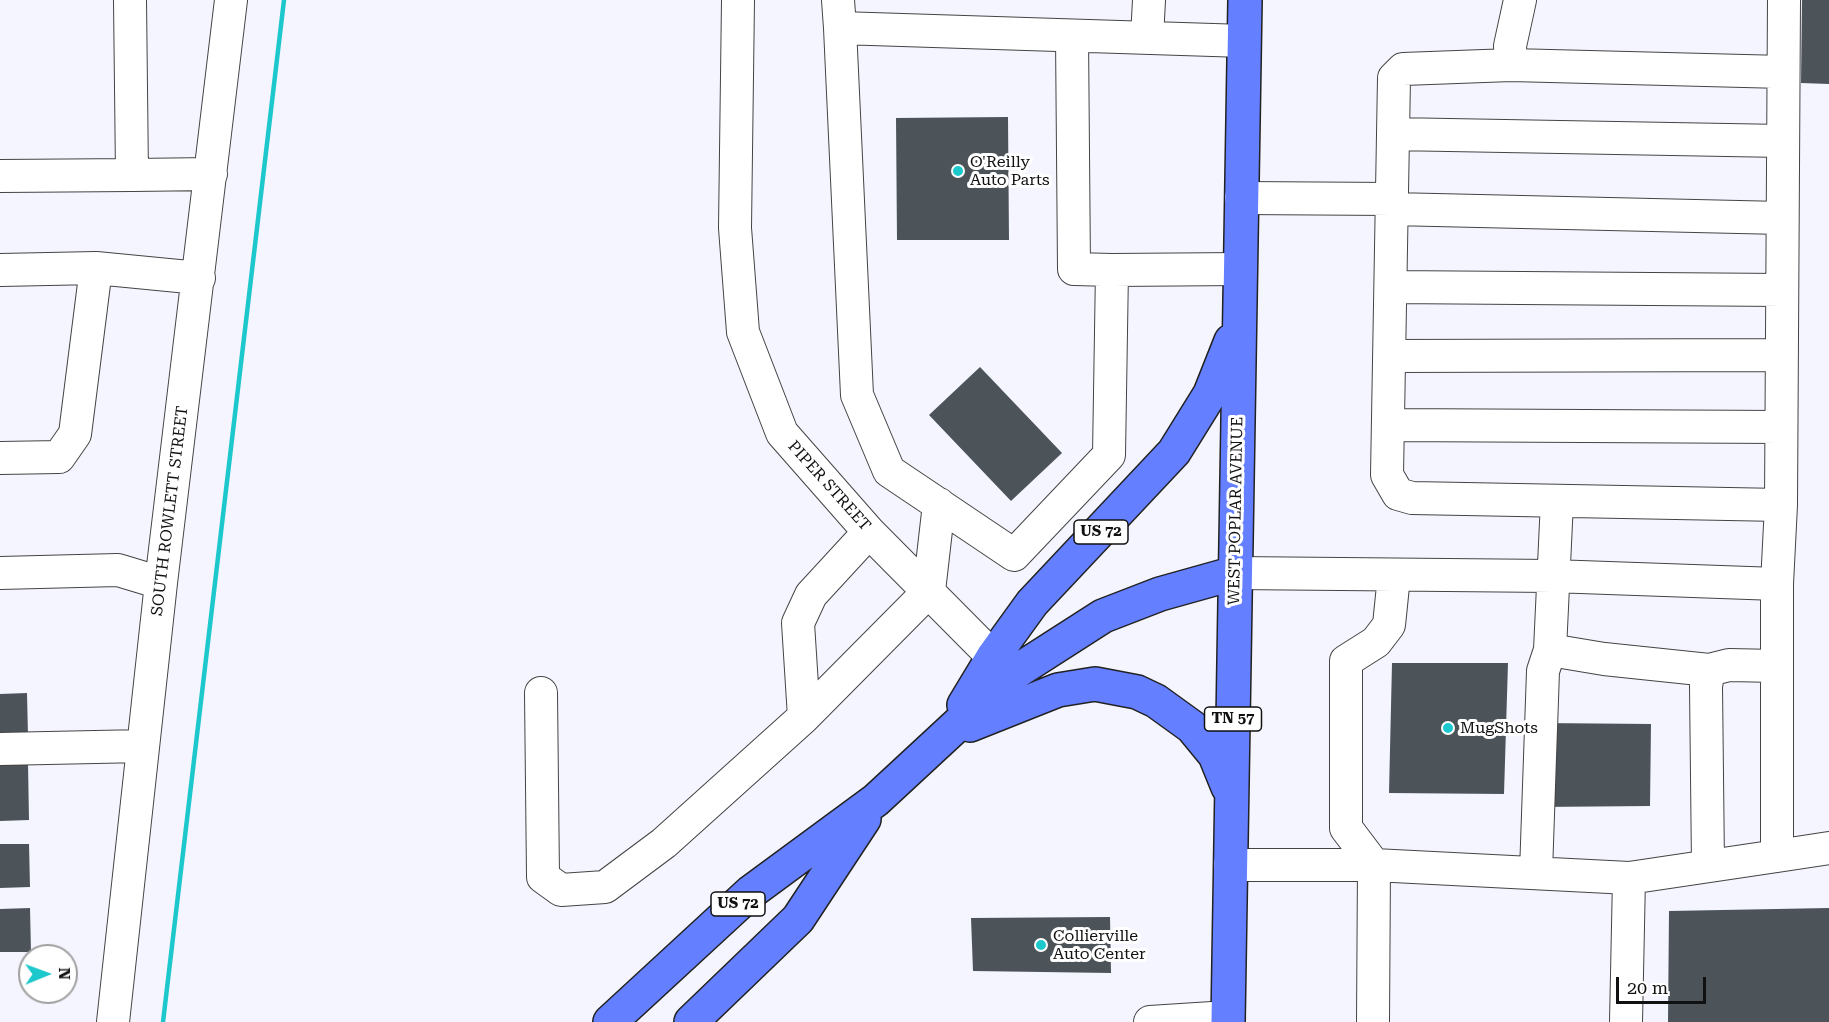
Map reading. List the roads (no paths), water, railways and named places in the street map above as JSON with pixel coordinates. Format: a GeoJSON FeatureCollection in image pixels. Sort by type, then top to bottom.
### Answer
{"type":"FeatureCollection","features":[{"type":"Feature","properties":{"kind":"main road","name":"WEST POPLAR AVENUE"},"geometry":{"type":"LineString","coordinates":[[1228,1020],[1245,0]]}},
{"type":"Feature","properties":{"kind":"main road","name":"US 72"},"geometry":{"type":"LineString","coordinates":[[610,1022],[751,892],[876,800],[946,735],[1002,666],[1032,603],[1174,452],[1210,394],[1239,320]]}},
{"type":"Feature","properties":{"kind":"main road","name":"US 72"},"geometry":{"type":"LineString","coordinates":[[1002,666],[1103,616],[1160,594],[1235,573]]}},
{"type":"Feature","properties":{"kind":"main road"},"geometry":{"type":"LineString","coordinates":[[946,735],[1058,690],[1095,684],[1137,692],[1156,701],[1192,727],[1215,755],[1232,797]]}},
{"type":"Feature","properties":{"kind":"main road","name":"US 72"},"geometry":{"type":"LineString","coordinates":[[691,1022],[798,919],[876,800]]}},
{"type":"Feature","properties":{"kind":"street"},"geometry":{"type":"LineString","coordinates":[[130,0],[132,175]]}},
{"type":"Feature","properties":{"kind":"street","name":"SOUTH ROWLETT STREET"},"geometry":{"type":"LineString","coordinates":[[113,1022],[161,583],[231,0]]}},
{"type":"Feature","properties":{"kind":"street","name":"PIPER STREET"},"geometry":{"type":"LineString","coordinates":[[738,0],[735,228],[743,332],[782,433],[869,532],[1035,698]]}},
{"type":"Feature","properties":{"kind":"street"},"geometry":{"type":"LineString","coordinates":[[1147,38],[1149,0]]}},
{"type":"Feature","properties":{"kind":"street"},"geometry":{"type":"LineString","coordinates":[[1510,65],[1510,46],[1520,0]]}},
{"type":"Feature","properties":{"kind":"street"},"geometry":{"type":"LineString","coordinates":[[1777,856],[1777,584],[1781,505],[1784,0]]}},
{"type":"Feature","properties":{"kind":"street"},"geometry":{"type":"LineString","coordinates":[[1112,270],[1109,455],[1014,555],[889,471],[856,395],[839,14],[1072,36],[1244,41]]}},
{"type":"Feature","properties":{"kind":"street"},"geometry":{"type":"LineString","coordinates":[[1072,36],[1074,269],[1240,269]]}},
{"type":"Feature","properties":{"kind":"street"},"geometry":{"type":"LineString","coordinates":[[1781,505],[1412,498],[1398,494],[1387,475],[1394,78],[1403,69],[1510,65],[1783,72]]}},
{"type":"Feature","properties":{"kind":"street"},"geometry":{"type":"LineString","coordinates":[[1393,134],[1783,141]]}},
{"type":"Feature","properties":{"kind":"street"},"geometry":{"type":"LineString","coordinates":[[0,176],[211,174]]}},
{"type":"Feature","properties":{"kind":"street"},"geometry":{"type":"LineString","coordinates":[[1241,198],[1782,218]]}},
{"type":"Feature","properties":{"kind":"street"},"geometry":{"type":"LineString","coordinates":[[0,270],[96,268],[199,278]]}},
{"type":"Feature","properties":{"kind":"street"},"geometry":{"type":"LineString","coordinates":[[0,458],[59,457],[75,434],[96,268]]}},
{"type":"Feature","properties":{"kind":"street"},"geometry":{"type":"LineString","coordinates":[[1390,287],[1782,290]]}},
{"type":"Feature","properties":{"kind":"street"},"geometry":{"type":"LineString","coordinates":[[1389,356],[1782,356]]}},
{"type":"Feature","properties":{"kind":"street"},"geometry":{"type":"LineString","coordinates":[[1388,425],[1781,427]]}},
{"type":"Feature","properties":{"kind":"street"},"geometry":{"type":"LineString","coordinates":[[1536,872],[1543,671],[1550,651],[1557,501]]}},
{"type":"Feature","properties":{"kind":"street"},"geometry":{"type":"LineString","coordinates":[[541,693],[543,877],[561,890],[605,887],[664,843],[804,717],[929,591],[939,504]]}},
{"type":"Feature","properties":{"kind":"street"},"geometry":{"type":"LineString","coordinates":[[804,717],[798,623],[811,595],[869,532]]}},
{"type":"Feature","properties":{"kind":"street"},"geometry":{"type":"LineString","coordinates":[[0,573],[118,570],[161,583]]}},
{"type":"Feature","properties":{"kind":"street"},"geometry":{"type":"LineString","coordinates":[[1235,573],[1552,576],[1777,584]]}},
{"type":"Feature","properties":{"kind":"street"},"geometry":{"type":"LineString","coordinates":[[1373,1022],[1374,865],[1346,828],[1346,661],[1376,642],[1389,625],[1394,576]]}},
{"type":"Feature","properties":{"kind":"street"},"geometry":{"type":"LineString","coordinates":[[1550,651],[1709,670],[1729,665],[1777,666]]}},
{"type":"Feature","properties":{"kind":"street"},"geometry":{"type":"LineString","coordinates":[[1708,866],[1706,686],[1709,670]]}},
{"type":"Feature","properties":{"kind":"street"},"geometry":{"type":"LineString","coordinates":[[0,749],[143,746]]}},
{"type":"Feature","properties":{"kind":"street"},"geometry":{"type":"LineString","coordinates":[[1230,865],[1374,865],[1629,878],[1829,848]]}},
{"type":"Feature","properties":{"kind":"street"},"geometry":{"type":"LineString","coordinates":[[1626,1022],[1629,878]]}},
{"type":"Feature","properties":{"kind":"street"},"geometry":{"type":"LineString","coordinates":[[1150,1022],[1228,1020]]}},
{"type":"Feature","properties":{"kind":"railway"},"geometry":{"type":"LineString","coordinates":[[163,1022],[284,0]]}},
{"type":"Feature","properties":{"kind":"place","name":"O'Reilly Auto Parts"},"geometry":{"type":"Point","coordinates":[958,171]}},
{"type":"Feature","properties":{"kind":"place","name":"MugShots"},"geometry":{"type":"Point","coordinates":[1448,728]}},
{"type":"Feature","properties":{"kind":"place","name":"Collierville Auto Center"},"geometry":{"type":"Point","coordinates":[1041,945]}}]}
